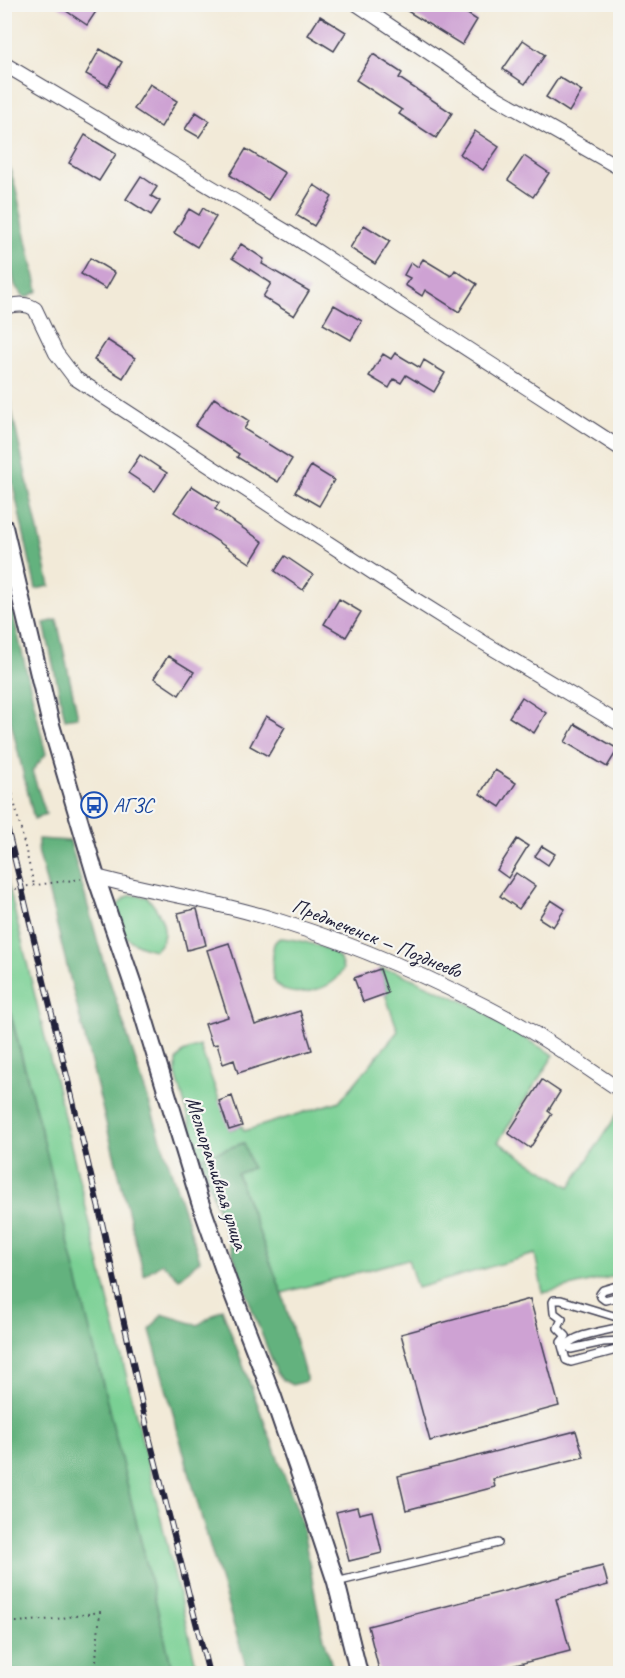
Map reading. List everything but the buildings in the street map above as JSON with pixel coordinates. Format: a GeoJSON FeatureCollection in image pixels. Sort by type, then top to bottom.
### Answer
{"type":"FeatureCollection","features":[{"type":"Feature","properties":{"kind":"street"},"geometry":{"type":"LineString","coordinates":[[357,4],[497,98],[621,168]]}},
{"type":"Feature","properties":{"kind":"street"},"geometry":{"type":"LineString","coordinates":[[4,64],[290,234],[621,448]]}},
{"type":"Feature","properties":{"kind":"street"},"geometry":{"type":"LineString","coordinates":[[4,307],[19,304],[29,305],[35,309],[56,353],[75,378],[413,598],[621,724]]}},
{"type":"Feature","properties":{"kind":"street","name":"Мелиоративная улица"},"geometry":{"type":"LineString","coordinates":[[4,527],[62,768],[96,877],[139,1001],[200,1202],[273,1397],[336,1582],[359,1674]]}},
{"type":"Feature","properties":{"kind":"street","name":"Предтеченск — Позднеево"},"geometry":{"type":"LineString","coordinates":[[96,877],[252,913],[371,954],[447,987],[514,1022],[621,1090]]}},
{"type":"Feature","properties":{"kind":"lane"},"geometry":{"type":"LineString","coordinates":[[621,1285],[603,1290],[600,1294],[605,1300],[621,1296]]}},
{"type":"Feature","properties":{"kind":"lane"},"geometry":{"type":"LineString","coordinates":[[621,1318],[561,1300],[553,1302],[555,1313],[562,1319],[558,1328],[566,1335],[561,1342],[568,1362],[621,1349]]}},
{"type":"Feature","properties":{"kind":"lane"},"geometry":{"type":"LineString","coordinates":[[621,1327],[577,1338],[567,1345],[571,1349],[603,1342],[621,1341]]}},
{"type":"Feature","properties":{"kind":"lane"},"geometry":{"type":"LineString","coordinates":[[336,1582],[498,1543]]}},
{"type":"Feature","properties":{"kind":"path"},"geometry":{"type":"LineString","coordinates":[[4,759],[34,885]]}},
{"type":"Feature","properties":{"kind":"path"},"geometry":{"type":"LineString","coordinates":[[4,893],[21,887],[96,877]]}},
{"type":"Feature","properties":{"kind":"path"},"geometry":{"type":"LineString","coordinates":[[4,1623],[56,1619],[100,1612],[96,1659],[98,1674]]}},
{"type":"Feature","properties":{"kind":"green space"},"geometry":{"type":"Polygon","coordinates":[[[4,151],[16,189],[38,291],[25,298],[15,286],[5,240],[4,151]]]}},
{"type":"Feature","properties":{"kind":"green space"},"geometry":{"type":"Polygon","coordinates":[[[5,380],[50,586],[36,589],[5,449],[5,380]]]}},
{"type":"Feature","properties":{"kind":"green space"},"geometry":{"type":"Polygon","coordinates":[[[5,580],[46,754],[32,771],[46,814],[34,819],[5,697],[5,580]]]}},
{"type":"Feature","properties":{"kind":"green space"},"geometry":{"type":"Polygon","coordinates":[[[57,620],[78,717],[65,719],[44,623],[57,620]]]}},
{"type":"Feature","properties":{"kind":"green space"},"geometry":{"type":"Polygon","coordinates":[[[38,839],[70,841],[102,957],[200,1260],[179,1279],[162,1263],[144,1275],[38,850],[38,839]]]}},
{"type":"Feature","properties":{"kind":"green space"},"geometry":{"type":"Polygon","coordinates":[[[4,867],[198,1673],[173,1673],[5,991],[4,867]]]}},
{"type":"Feature","properties":{"kind":"green space"},"geometry":{"type":"Polygon","coordinates":[[[131,895],[147,897],[160,916],[164,930],[163,937],[155,950],[131,940],[121,929],[117,909],[120,902],[131,895]]]}},
{"type":"Feature","properties":{"kind":"green space"},"geometry":{"type":"Polygon","coordinates":[[[280,938],[321,947],[336,954],[343,969],[341,973],[329,985],[311,991],[302,993],[284,990],[277,985],[272,972],[273,946],[280,938]]]}},
{"type":"Feature","properties":{"kind":"green space"},"geometry":{"type":"Polygon","coordinates":[[[380,969],[395,971],[481,1009],[495,1021],[554,1055],[498,1142],[570,1187],[620,1110],[620,1275],[543,1293],[535,1254],[417,1288],[408,1259],[282,1293],[237,1173],[243,1143],[200,1158],[176,1074],[176,1061],[183,1052],[200,1046],[230,1130],[242,1126],[244,1131],[340,1101],[398,1031],[385,994],[388,993],[380,969]]]}},
{"type":"Feature","properties":{"kind":"green space"},"geometry":{"type":"Polygon","coordinates":[[[4,991],[40,1126],[173,1673],[5,1673],[4,1258],[7,1248],[4,1189],[4,991]]]}},
{"type":"Feature","properties":{"kind":"green space"},"geometry":{"type":"Polygon","coordinates":[[[244,1143],[252,1168],[237,1174],[282,1293],[307,1381],[292,1385],[277,1373],[253,1312],[200,1158],[244,1143]]]}},
{"type":"Feature","properties":{"kind":"green space"},"geometry":{"type":"Polygon","coordinates":[[[222,1309],[301,1520],[322,1631],[334,1673],[248,1673],[202,1519],[150,1330],[162,1314],[198,1325],[222,1309]]]}},
{"type":"Feature","properties":{"kind":"railway"},"geometry":{"type":"LineString","coordinates":[[4,815],[99,1209],[149,1436],[209,1674]]}},
{"type":"Feature","properties":{"kind":"place","name":"АГЗС"},"geometry":{"type":"Point","coordinates":[94,805]}}]}
